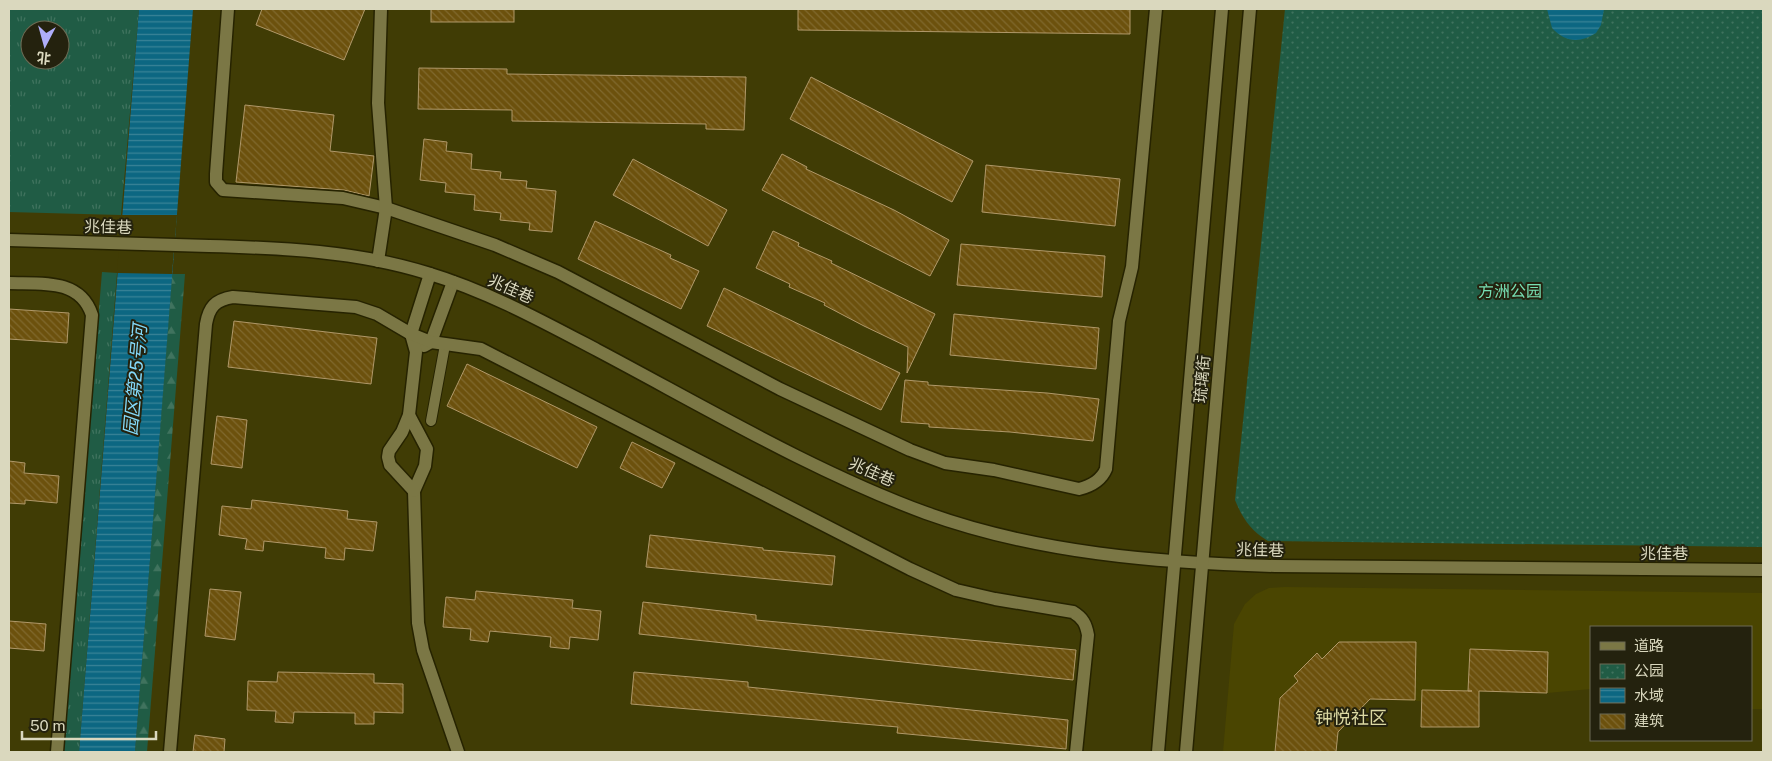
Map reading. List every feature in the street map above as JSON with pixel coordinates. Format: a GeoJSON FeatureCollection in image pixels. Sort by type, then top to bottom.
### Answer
{"type":"FeatureCollection","features":[{"type":"Feature","properties":{"kind":"street"},"geometry":{"type":"LineString","coordinates":[[228,9],[216,174],[218,187],[230,192],[343,198],[386,208],[495,245],[558,272],[780,389],[910,450],[945,462],[994,470],[1068,488],[1089,487],[1103,476],[1106,469],[1118,321],[1132,266],[1156,9]]}},
{"type":"Feature","properties":{"kind":"street"},"geometry":{"type":"LineString","coordinates":[[378,261],[386,208],[378,103],[381,9]]}},
{"type":"Feature","properties":{"kind":"street","name":"琉璃街"},"geometry":{"type":"LineString","coordinates":[[1158,752],[1176,562],[1222,9]]}},
{"type":"Feature","properties":{"kind":"street","name":"琉璃街"},"geometry":{"type":"LineString","coordinates":[[1186,752],[1250,9]]}},
{"type":"Feature","properties":{"kind":"street","name":"兆佳巷"},"geometry":{"type":"LineString","coordinates":[[9,240],[302,250],[378,261],[430,274],[519,309],[786,449],[872,490],[927,513],[973,527],[1082,552],[1203,564],[1763,570]]}},
{"type":"Feature","properties":{"kind":"street"},"geometry":{"type":"LineString","coordinates":[[414,490],[390,465],[388,458],[389,451],[402,432],[409,415],[416,352],[411,334],[430,274]]}},
{"type":"Feature","properties":{"kind":"street"},"geometry":{"type":"LineString","coordinates":[[416,352],[431,342],[453,282]]}},
{"type":"Feature","properties":{"kind":"street"},"geometry":{"type":"LineString","coordinates":[[9,283],[58,284],[72,289],[82,296],[92,315],[57,752]]}},
{"type":"Feature","properties":{"kind":"street"},"geometry":{"type":"LineString","coordinates":[[170,752],[206,324],[212,305],[220,300],[233,297],[356,307],[377,314],[411,334],[431,342],[481,349],[910,570],[956,590],[995,600],[1073,612],[1081,616],[1086,625],[1088,635],[1076,752]]}},
{"type":"Feature","properties":{"kind":"street"},"geometry":{"type":"LineString","coordinates":[[409,415],[427,449],[425,466],[414,490],[416,598],[422,650],[458,752]]}},
{"type":"Feature","properties":{"kind":"lane"},"geometry":{"type":"LineString","coordinates":[[431,421],[445,345]]}},
{"type":"Feature","properties":{"kind":"shaded area"},"geometry":{"type":"Polygon","coordinates":[[[1269,588],[1763,593],[1763,709],[1752,709],[1752,626],[1590,626],[1590,689],[1547,693],[1479,691],[1479,727],[1421,727],[1421,701],[1370,699],[1338,732],[1336,752],[1223,752],[1234,624],[1245,604],[1256,594],[1269,588]]]}},
{"type":"Feature","properties":{"kind":"green space"},"geometry":{"type":"Polygon","coordinates":[[[9,9],[139,9],[121,215],[9,212],[9,9]]]}},
{"type":"Feature","properties":{"kind":"green space","name":"方洲公园"},"geometry":{"type":"Polygon","coordinates":[[[1285,9],[1763,9],[1763,547],[1268,541],[1252,528],[1244,518],[1235,500],[1285,9]]]}},
{"type":"Feature","properties":{"kind":"green space"},"geometry":{"type":"Polygon","coordinates":[[[102,272],[117,273],[79,752],[63,752],[102,272]]]}},
{"type":"Feature","properties":{"kind":"green space"},"geometry":{"type":"Polygon","coordinates":[[[172,274],[185,274],[147,752],[135,752],[172,274]]]}},
{"type":"Feature","properties":{"kind":"water","name":"园区第25号河"},"geometry":{"type":"Polygon","coordinates":[[[139,9],[193,9],[135,752],[79,752],[139,9]]]}},
{"type":"Feature","properties":{"kind":"water"},"geometry":{"type":"Polygon","coordinates":[[[1547,9],[1604,9],[1601,25],[1596,33],[1584,39],[1573,40],[1567,39],[1552,28],[1547,9]]]}},
{"type":"Feature","properties":{"kind":"pier"},"geometry":{"type":"Polygon","coordinates":[[[121,215],[177,215],[172,274],[117,273],[121,215]]]}},
{"type":"Feature","properties":{"kind":"building"},"geometry":{"type":"Polygon","coordinates":[[[262,9],[365,9],[344,60],[256,25],[262,9]]]}},
{"type":"Feature","properties":{"kind":"building"},"geometry":{"type":"Polygon","coordinates":[[[431,9],[514,9],[514,22],[431,22],[431,9]]]}},
{"type":"Feature","properties":{"kind":"building"},"geometry":{"type":"Polygon","coordinates":[[[798,9],[1130,9],[1130,34],[798,30],[798,9]]]}},
{"type":"Feature","properties":{"kind":"building"},"geometry":{"type":"Polygon","coordinates":[[[419,68],[507,69],[507,74],[746,77],[744,130],[706,129],[706,124],[512,121],[512,110],[418,109],[419,68]]]}},
{"type":"Feature","properties":{"kind":"building"},"geometry":{"type":"Polygon","coordinates":[[[811,77],[973,161],[952,202],[790,119],[811,77]]]}},
{"type":"Feature","properties":{"kind":"building"},"geometry":{"type":"Polygon","coordinates":[[[245,105],[334,115],[330,151],[374,156],[369,196],[344,190],[236,182],[245,105]]]}},
{"type":"Feature","properties":{"kind":"building"},"geometry":{"type":"Polygon","coordinates":[[[424,139],[447,142],[446,151],[472,154],[471,169],[501,172],[500,179],[527,181],[526,188],[556,191],[552,232],[529,230],[530,223],[500,220],[501,213],[474,210],[475,195],[445,192],[446,183],[420,180],[424,139]]]}},
{"type":"Feature","properties":{"kind":"building"},"geometry":{"type":"Polygon","coordinates":[[[782,154],[807,167],[806,169],[894,210],[949,240],[930,276],[762,190],[782,154]]]}},
{"type":"Feature","properties":{"kind":"building"},"geometry":{"type":"Polygon","coordinates":[[[633,159],[727,210],[708,246],[613,195],[633,159]]]}},
{"type":"Feature","properties":{"kind":"building"},"geometry":{"type":"Polygon","coordinates":[[[986,165],[1120,179],[1115,226],[982,212],[986,165]]]}},
{"type":"Feature","properties":{"kind":"building"},"geometry":{"type":"Polygon","coordinates":[[[595,221],[671,255],[670,258],[699,271],[681,309],[578,259],[595,221]]]}},
{"type":"Feature","properties":{"kind":"building"},"geometry":{"type":"Polygon","coordinates":[[[773,231],[799,243],[798,246],[832,261],[831,263],[935,314],[907,373],[908,347],[864,326],[824,305],[825,303],[789,287],[790,284],[756,268],[773,231]]]}},
{"type":"Feature","properties":{"kind":"building"},"geometry":{"type":"Polygon","coordinates":[[[961,244],[1105,256],[1102,297],[957,285],[961,244]]]}},
{"type":"Feature","properties":{"kind":"building"},"geometry":{"type":"Polygon","coordinates":[[[724,288],[900,373],[881,410],[707,326],[724,288]]]}},
{"type":"Feature","properties":{"kind":"building"},"geometry":{"type":"Polygon","coordinates":[[[9,309],[69,313],[67,343],[9,339],[9,309]]]}},
{"type":"Feature","properties":{"kind":"building"},"geometry":{"type":"Polygon","coordinates":[[[954,314],[1099,328],[1096,369],[950,355],[954,314]]]}},
{"type":"Feature","properties":{"kind":"building"},"geometry":{"type":"Polygon","coordinates":[[[234,321],[377,338],[371,384],[228,367],[234,321]]]}},
{"type":"Feature","properties":{"kind":"building"},"geometry":{"type":"Polygon","coordinates":[[[467,364],[597,427],[577,468],[447,406],[467,364]]]}},
{"type":"Feature","properties":{"kind":"building"},"geometry":{"type":"Polygon","coordinates":[[[905,380],[928,382],[928,385],[1047,393],[1099,399],[1093,441],[1010,432],[929,427],[929,424],[901,422],[905,380]]]}},
{"type":"Feature","properties":{"kind":"building"},"geometry":{"type":"Polygon","coordinates":[[[217,416],[247,420],[242,468],[211,464],[217,416]]]}},
{"type":"Feature","properties":{"kind":"building"},"geometry":{"type":"Polygon","coordinates":[[[632,442],[675,463],[662,488],[620,468],[632,442]]]}},
{"type":"Feature","properties":{"kind":"building"},"geometry":{"type":"Polygon","coordinates":[[[9,461],[25,463],[24,473],[59,476],[57,503],[25,500],[25,504],[9,503],[9,461]]]}},
{"type":"Feature","properties":{"kind":"building"},"geometry":{"type":"Polygon","coordinates":[[[252,500],[348,511],[347,519],[377,522],[373,551],[345,548],[344,560],[325,558],[326,548],[264,541],[263,551],[245,549],[247,539],[219,535],[222,506],[251,509],[252,500]]]}},
{"type":"Feature","properties":{"kind":"building"},"geometry":{"type":"Polygon","coordinates":[[[650,535],[763,548],[763,550],[835,556],[832,585],[646,567],[650,535]]]}},
{"type":"Feature","properties":{"kind":"building"},"geometry":{"type":"Polygon","coordinates":[[[210,589],[241,592],[235,640],[205,636],[210,589]]]}},
{"type":"Feature","properties":{"kind":"building"},"geometry":{"type":"Polygon","coordinates":[[[476,591],[573,600],[572,608],[601,611],[598,640],[570,637],[569,649],[550,647],[551,637],[490,631],[488,642],[470,640],[471,629],[443,627],[446,597],[475,600],[476,591]]]}},
{"type":"Feature","properties":{"kind":"building"},"geometry":{"type":"Polygon","coordinates":[[[643,602],[756,615],[756,620],[1076,650],[1073,680],[639,634],[643,602]]]}},
{"type":"Feature","properties":{"kind":"building"},"geometry":{"type":"Polygon","coordinates":[[[9,621],[46,624],[44,651],[9,648],[9,621]]]}},
{"type":"Feature","properties":{"kind":"building"},"geometry":{"type":"Polygon","coordinates":[[[1339,642],[1416,642],[1415,700],[1370,699],[1338,732],[1336,752],[1275,752],[1280,698],[1298,681],[1294,676],[1317,653],[1322,659],[1339,642]]]}},
{"type":"Feature","properties":{"kind":"building"},"geometry":{"type":"Polygon","coordinates":[[[1470,649],[1548,652],[1547,693],[1479,691],[1479,727],[1421,727],[1422,690],[1468,691],[1470,649]]]}},
{"type":"Feature","properties":{"kind":"building"},"geometry":{"type":"Polygon","coordinates":[[[278,672],[374,674],[374,683],[403,684],[403,713],[374,712],[374,724],[355,724],[355,713],[294,712],[293,723],[275,722],[276,711],[247,710],[248,681],[277,682],[278,672]]]}},
{"type":"Feature","properties":{"kind":"building"},"geometry":{"type":"Polygon","coordinates":[[[634,672],[748,682],[748,687],[1068,720],[1066,749],[897,733],[898,727],[631,704],[634,672]]]}},
{"type":"Feature","properties":{"kind":"building"},"geometry":{"type":"Polygon","coordinates":[[[195,735],[225,739],[224,752],[193,752],[195,735]]]}},
{"type":"Feature","properties":{"kind":"district","name":"钟悦社区"},"geometry":{"type":"Point","coordinates":[1351,717]}}]}
